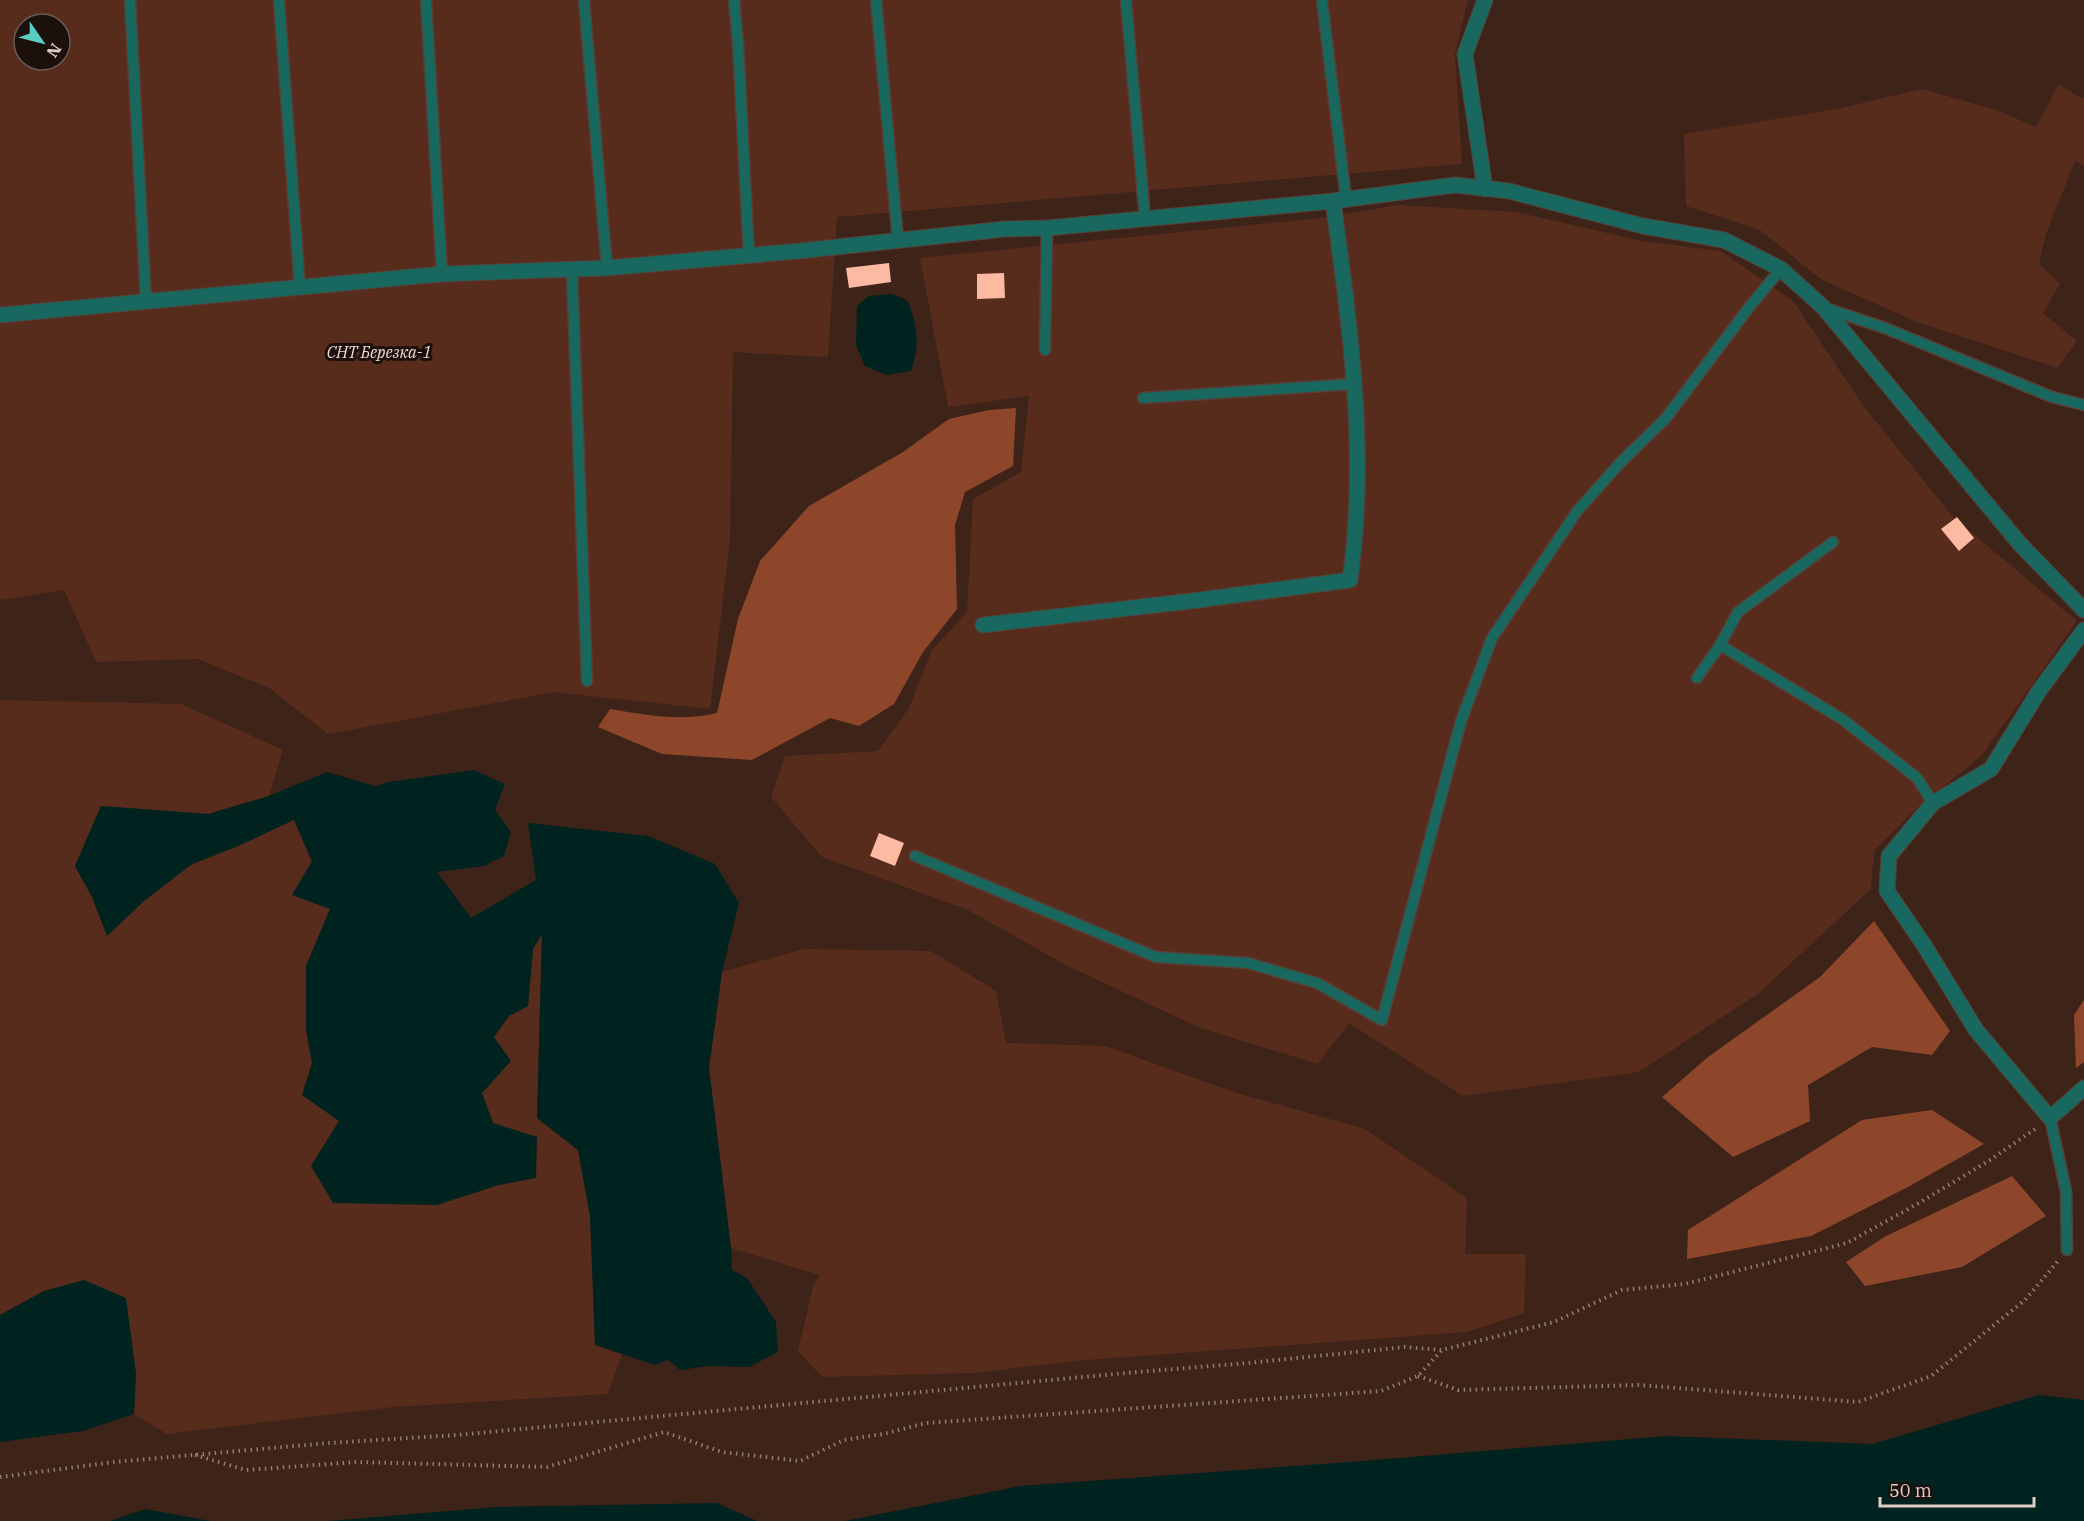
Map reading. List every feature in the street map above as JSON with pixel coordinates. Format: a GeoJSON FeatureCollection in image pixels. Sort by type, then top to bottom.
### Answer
{"type":"FeatureCollection","features":[{"type":"Feature","properties":{"kind":"street"},"geometry":{"type":"LineString","coordinates":[[1485,0],[1465,54],[1485,189]]}},
{"type":"Feature","properties":{"kind":"street"},"geometry":{"type":"LineString","coordinates":[[0,315],[442,274],[572,271],[749,256],[1005,229],[1047,228],[1340,200],[1455,185],[1509,191],[1643,226],[1724,240],[1781,269],[1824,308],[2020,544],[2084,610]]}},
{"type":"Feature","properties":{"kind":"street"},"geometry":{"type":"LineString","coordinates":[[983,624],[1191,601],[1350,580],[1358,479],[1351,340],[1340,200]]}},
{"type":"Feature","properties":{"kind":"street"},"geometry":{"type":"LineString","coordinates":[[2084,630],[2039,691],[1991,769],[1933,802],[1889,856],[1887,891],[1924,945],[1976,1030],[2050,1118],[2084,1088]]}},
{"type":"Feature","properties":{"kind":"lane"},"geometry":{"type":"LineString","coordinates":[[130,0],[146,302]]}},
{"type":"Feature","properties":{"kind":"lane"},"geometry":{"type":"LineString","coordinates":[[279,0],[300,288]]}},
{"type":"Feature","properties":{"kind":"lane"},"geometry":{"type":"LineString","coordinates":[[426,0],[442,274]]}},
{"type":"Feature","properties":{"kind":"lane"},"geometry":{"type":"LineString","coordinates":[[584,0],[607,268]]}},
{"type":"Feature","properties":{"kind":"lane"},"geometry":{"type":"LineString","coordinates":[[734,0],[749,256]]}},
{"type":"Feature","properties":{"kind":"lane"},"geometry":{"type":"LineString","coordinates":[[876,0],[898,240]]}},
{"type":"Feature","properties":{"kind":"lane"},"geometry":{"type":"LineString","coordinates":[[1126,0],[1145,219]]}},
{"type":"Feature","properties":{"kind":"lane"},"geometry":{"type":"LineString","coordinates":[[1322,0],[1340,200]]}},
{"type":"Feature","properties":{"kind":"lane"},"geometry":{"type":"LineString","coordinates":[[1046,350],[1047,228]]}},
{"type":"Feature","properties":{"kind":"lane"},"geometry":{"type":"LineString","coordinates":[[915,856],[1156,957],[1248,963],[1317,983],[1382,1020],[1461,721],[1492,638],[1578,510],[1620,463],[1666,418],[1750,306],[1781,269]]}},
{"type":"Feature","properties":{"kind":"lane"},"geometry":{"type":"LineString","coordinates":[[572,271],[587,681]]}},
{"type":"Feature","properties":{"kind":"lane"},"geometry":{"type":"LineString","coordinates":[[1824,308],[1885,328],[2052,397],[2084,405]]}},
{"type":"Feature","properties":{"kind":"lane"},"geometry":{"type":"LineString","coordinates":[[1143,398],[1353,384]]}},
{"type":"Feature","properties":{"kind":"lane"},"geometry":{"type":"LineString","coordinates":[[1697,678],[1720,645],[1738,612],[1833,542]]}},
{"type":"Feature","properties":{"kind":"lane"},"geometry":{"type":"LineString","coordinates":[[1720,645],[1842,719],[1917,778],[1933,802]]}},
{"type":"Feature","properties":{"kind":"lane"},"geometry":{"type":"LineString","coordinates":[[2050,1118],[2067,1191],[2067,1250]]}},
{"type":"Feature","properties":{"kind":"path"},"geometry":{"type":"LineString","coordinates":[[0,1477],[114,1462],[812,1404],[1405,1347],[1442,1350],[1554,1322],[1622,1290],[1684,1284],[1847,1243],[1920,1203],[1990,1160],[2050,1118]]}},
{"type":"Feature","properties":{"kind":"path"},"geometry":{"type":"LineString","coordinates":[[1418,1376],[1458,1390],[1639,1385],[1858,1402],[1931,1376],[2025,1300],[2067,1250]]}},
{"type":"Feature","properties":{"kind":"path"},"geometry":{"type":"LineString","coordinates":[[195,1455],[246,1470],[357,1462],[547,1467],[664,1432],[722,1452],[800,1461],[844,1440],[883,1434],[926,1423],[1381,1390],[1418,1376],[1442,1350]]}},
{"type":"Feature","properties":{"kind":"green space","name":"СНТ Березка-1"},"geometry":{"type":"Polygon","coordinates":[[[0,0],[1468,0],[1455,54],[1462,164],[837,217],[828,357],[733,352],[730,539],[710,709],[554,692],[328,734],[269,688],[198,659],[96,662],[64,590],[0,600],[0,0]]]}},
{"type":"Feature","properties":{"kind":"green space"},"geometry":{"type":"Polygon","coordinates":[[[2059,84],[2082,99],[2084,97],[2084,166],[2075,161],[2046,234],[2039,264],[2060,284],[2043,313],[2077,341],[2058,368],[1917,322],[1822,280],[1760,230],[1686,206],[1684,134],[1837,109],[1922,89],[1997,110],[2036,127],[2059,84]]]}},
{"type":"Feature","properties":{"kind":"green space"},"geometry":{"type":"Polygon","coordinates":[[[1398,205],[1516,212],[1642,241],[1721,251],[1793,301],[1865,408],[1953,517],[2077,621],[1982,755],[1915,810],[1874,851],[1871,889],[1759,993],[1639,1072],[1463,1096],[1349,1023],[1318,1064],[1200,1028],[1068,966],[966,909],[822,857],[771,797],[785,756],[878,751],[909,708],[932,650],[967,612],[973,499],[1021,472],[1029,396],[948,407],[920,258],[1322,218],[1398,205]]]}},
{"type":"Feature","properties":{"kind":"green space"},"geometry":{"type":"Polygon","coordinates":[[[0,700],[181,704],[283,750],[269,796],[208,814],[101,806],[75,866],[92,897],[107,935],[144,901],[192,864],[236,847],[294,819],[330,909],[306,966],[306,1030],[312,1063],[303,1095],[339,1121],[311,1166],[499,1185],[536,1177],[492,1123],[482,1093],[511,1061],[493,1037],[509,1016],[528,1006],[533,949],[542,932],[537,1118],[578,1150],[590,1216],[595,1345],[622,1354],[608,1394],[393,1407],[167,1434],[134,1414],[136,1373],[44,1291],[0,1315],[0,700]]]}},
{"type":"Feature","properties":{"kind":"green space"},"geometry":{"type":"Polygon","coordinates":[[[803,949],[931,951],[996,991],[1006,1043],[1105,1046],[1237,1093],[1365,1129],[1467,1198],[1465,1254],[1526,1254],[1524,1313],[1467,1332],[1087,1360],[973,1373],[822,1377],[798,1351],[813,1287],[820,1275],[731,1248],[709,1068],[722,972],[803,949]]]}},
{"type":"Feature","properties":{"kind":"shaded area"},"geometry":{"type":"Polygon","coordinates":[[[1016,408],[1013,466],[965,492],[955,525],[957,609],[923,652],[894,704],[859,726],[830,718],[752,760],[662,754],[598,727],[610,709],[677,717],[717,713],[738,619],[760,561],[809,506],[903,452],[949,419],[989,410],[1016,408]]]}},
{"type":"Feature","properties":{"kind":"shaded area"},"geometry":{"type":"Polygon","coordinates":[[[1874,921],[1950,1031],[1932,1055],[1872,1047],[1808,1085],[1810,1121],[1733,1157],[1662,1097],[1708,1057],[1820,977],[1874,921]]]}},
{"type":"Feature","properties":{"kind":"shaded area"},"geometry":{"type":"Polygon","coordinates":[[[2084,1000],[2084,1062],[2076,1068],[2074,1015],[2084,1000]]]}},
{"type":"Feature","properties":{"kind":"shaded area"},"geometry":{"type":"Polygon","coordinates":[[[1932,1110],[1984,1144],[1908,1187],[1811,1236],[1687,1259],[1688,1230],[1862,1120],[1932,1110]]]}},
{"type":"Feature","properties":{"kind":"shaded area"},"geometry":{"type":"Polygon","coordinates":[[[2012,1176],[2046,1216],[1962,1267],[1865,1286],[1846,1262],[1886,1236],[2012,1176]]]}},
{"type":"Feature","properties":{"kind":"water"},"geometry":{"type":"Polygon","coordinates":[[[892,294],[908,301],[916,328],[917,344],[911,371],[887,375],[865,366],[856,345],[857,306],[869,296],[892,294]]]}},
{"type":"Feature","properties":{"kind":"water"},"geometry":{"type":"Polygon","coordinates":[[[474,770],[505,784],[495,810],[511,832],[504,856],[484,866],[437,872],[471,918],[536,880],[528,823],[648,836],[715,864],[739,903],[722,972],[709,1068],[732,1270],[747,1278],[776,1322],[778,1352],[749,1367],[708,1366],[680,1370],[668,1360],[655,1365],[595,1345],[590,1216],[578,1150],[537,1118],[542,934],[533,949],[528,1006],[509,1016],[494,1037],[511,1061],[482,1093],[493,1123],[537,1137],[536,1178],[499,1185],[437,1205],[333,1203],[311,1166],[339,1121],[302,1095],[312,1063],[306,1030],[306,966],[330,909],[292,895],[312,861],[294,820],[236,847],[192,864],[144,901],[107,936],[92,897],[75,866],[101,806],[208,814],[269,796],[327,772],[375,786],[388,782],[474,770]]]}},
{"type":"Feature","properties":{"kind":"water"},"geometry":{"type":"Polygon","coordinates":[[[84,1280],[126,1298],[136,1373],[134,1414],[83,1431],[0,1442],[0,1315],[44,1291],[84,1280]]]}},
{"type":"Feature","properties":{"kind":"water"},"geometry":{"type":"Polygon","coordinates":[[[2039,1395],[2084,1400],[2084,1521],[845,1521],[1020,1486],[1666,1436],[1872,1444],[2039,1395]]]}},
{"type":"Feature","properties":{"kind":"water"},"geometry":{"type":"Polygon","coordinates":[[[717,1503],[757,1521],[328,1521],[497,1507],[717,1503]]]}},
{"type":"Feature","properties":{"kind":"water"},"geometry":{"type":"Polygon","coordinates":[[[145,1509],[205,1520],[211,1521],[110,1521],[145,1509]]]}},
{"type":"Feature","properties":{"kind":"building"},"geometry":{"type":"Polygon","coordinates":[[[889,263],[891,282],[849,288],[846,268],[889,263]]]}},
{"type":"Feature","properties":{"kind":"building"},"geometry":{"type":"Polygon","coordinates":[[[1004,273],[1005,298],[977,299],[977,274],[1004,273]]]}},
{"type":"Feature","properties":{"kind":"building"},"geometry":{"type":"Polygon","coordinates":[[[1957,517],[1974,538],[1959,551],[1941,529],[1957,517]]]}},
{"type":"Feature","properties":{"kind":"building"},"geometry":{"type":"Polygon","coordinates":[[[879,833],[904,843],[895,866],[870,856],[879,833]]]}}]}
